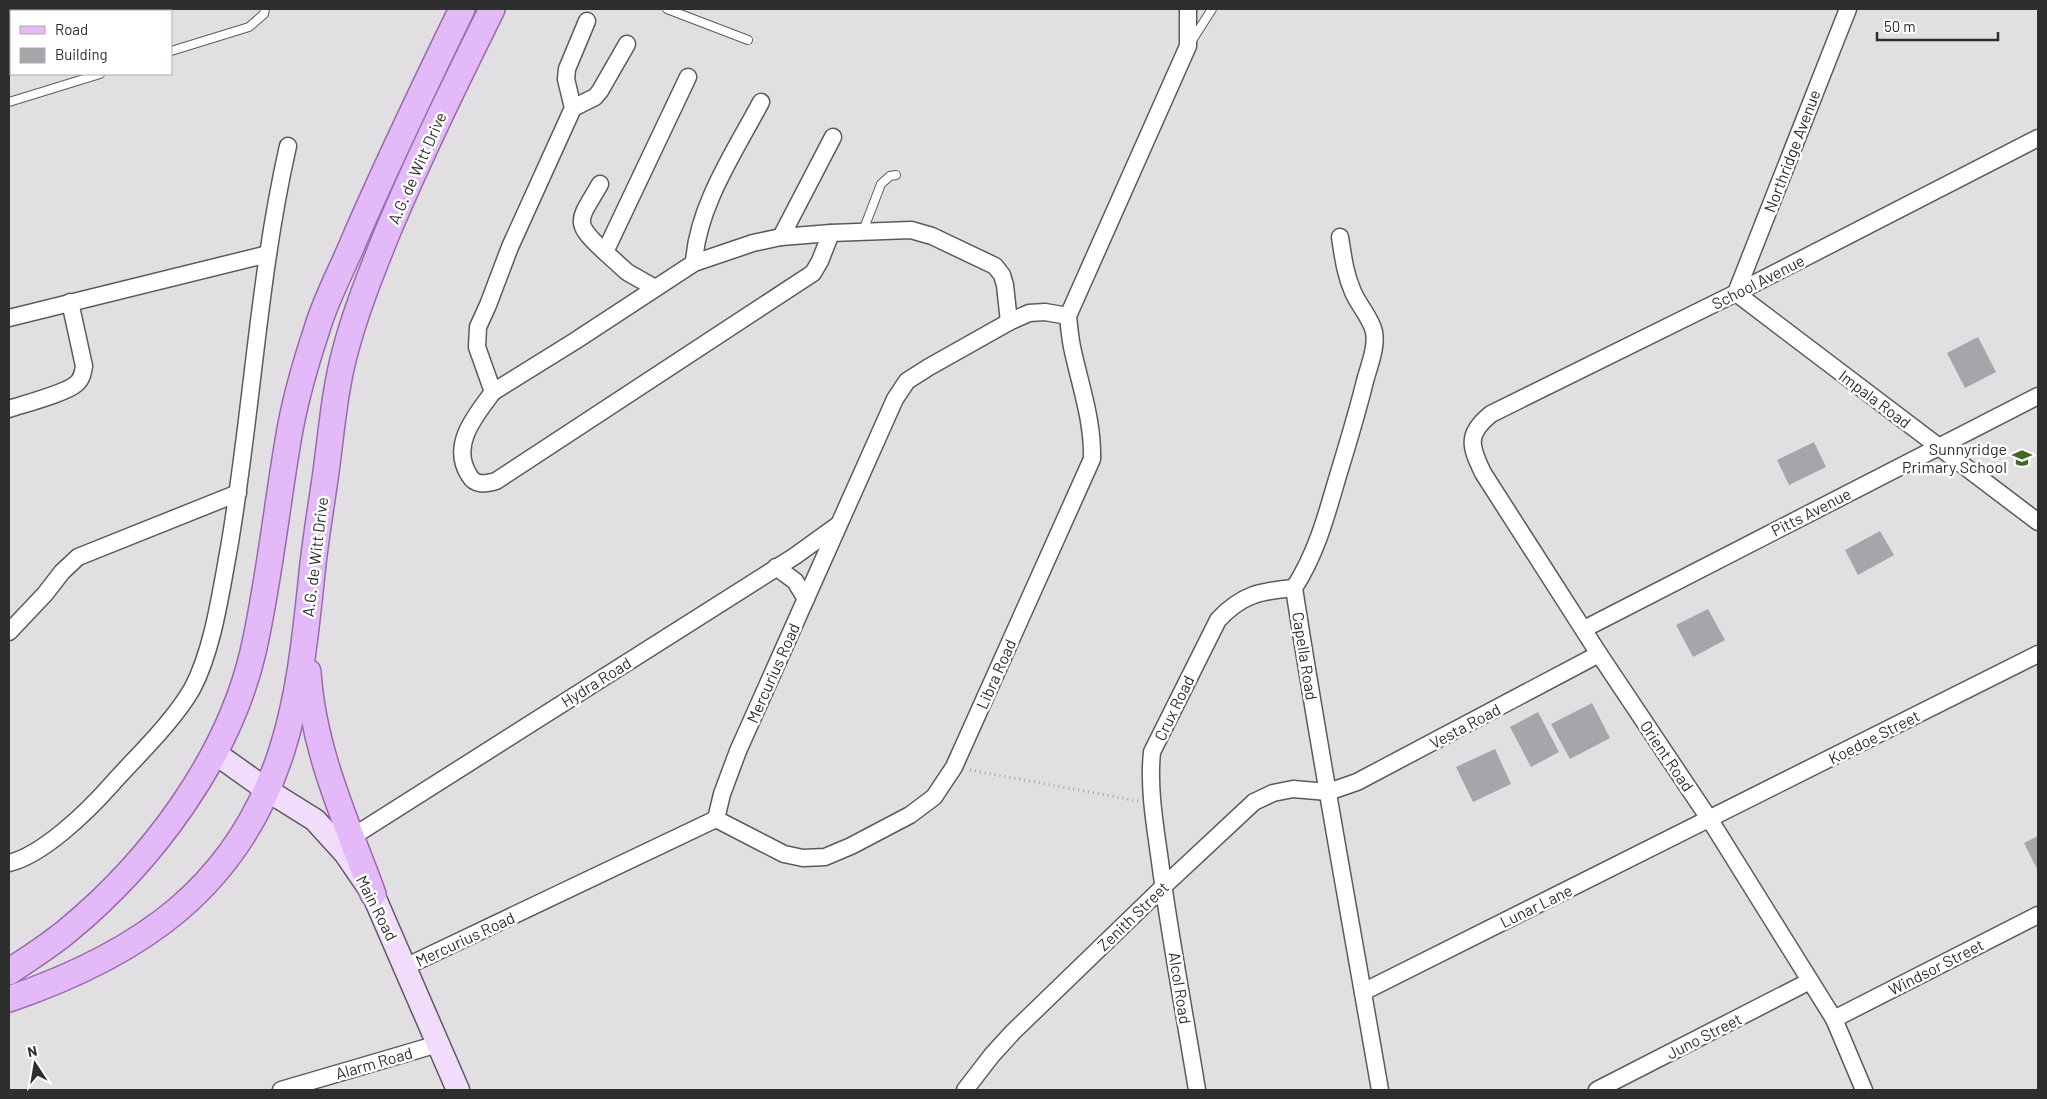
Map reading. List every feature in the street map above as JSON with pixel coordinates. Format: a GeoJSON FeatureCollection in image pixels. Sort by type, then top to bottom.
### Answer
{"type":"FeatureCollection","features":[{"type":"Feature","properties":{"kind":"main road","name":"A.G. de Witt Drive"},"geometry":{"type":"LineString","coordinates":[[9,972],[65,933],[94,908],[134,868],[167,826],[215,753],[242,686],[253,651],[288,438],[302,378],[318,325],[401,136],[462,9]]}},
{"type":"Feature","properties":{"kind":"main road","name":"A.G. de Witt Drive"},"geometry":{"type":"LineString","coordinates":[[9,999],[57,981],[116,953],[148,934],[180,908],[211,878],[237,847],[267,790],[283,749],[305,637],[333,421],[344,355],[360,299],[399,205],[492,9]]}},
{"type":"Feature","properties":{"kind":"main road"},"geometry":{"type":"LineString","coordinates":[[401,136],[426,146]]}},
{"type":"Feature","properties":{"kind":"main road"},"geometry":{"type":"LineString","coordinates":[[374,196],[399,205]]}},
{"type":"Feature","properties":{"kind":"main road"},"geometry":{"type":"LineString","coordinates":[[305,637],[310,698],[318,740],[331,782],[373,894]]}},
{"type":"Feature","properties":{"kind":"street"},"geometry":{"type":"LineString","coordinates":[[1068,316],[1188,46],[1188,9]]}},
{"type":"Feature","properties":{"kind":"street","name":"Northridge Avenue"},"geometry":{"type":"LineString","coordinates":[[1736,293],[1848,9]]}},
{"type":"Feature","properties":{"kind":"street"},"geometry":{"type":"LineString","coordinates":[[493,392],[477,348],[478,327],[510,247],[573,108],[566,79],[567,69],[587,21]]}},
{"type":"Feature","properties":{"kind":"street"},"geometry":{"type":"LineString","coordinates":[[573,108],[595,97],[600,92],[627,44]]}},
{"type":"Feature","properties":{"kind":"street"},"geometry":{"type":"LineString","coordinates":[[605,252],[688,77]]}},
{"type":"Feature","properties":{"kind":"street"},"geometry":{"type":"LineString","coordinates":[[694,263],[695,244],[703,215],[761,102]]}},
{"type":"Feature","properties":{"kind":"street"},"geometry":{"type":"LineString","coordinates":[[781,237],[833,137]]}},
{"type":"Feature","properties":{"kind":"street","name":"School Avenue"},"geometry":{"type":"LineString","coordinates":[[1478,425],[1491,414],[1736,293],[2038,138]]}},
{"type":"Feature","properties":{"kind":"street"},"geometry":{"type":"LineString","coordinates":[[10,858],[25,857],[43,846],[100,798],[174,713],[192,689],[201,667],[212,628],[238,493],[268,254],[279,184],[288,146]]}},
{"type":"Feature","properties":{"kind":"street"},"geometry":{"type":"LineString","coordinates":[[600,184],[582,215],[581,225],[586,235],[627,272],[655,288]]}},
{"type":"Feature","properties":{"kind":"street"},"geometry":{"type":"LineString","coordinates":[[832,233],[813,273],[496,481],[482,484],[472,480],[464,467],[462,450],[464,435],[475,416],[493,392],[694,263],[753,244],[781,237],[832,233],[911,230],[932,236],[995,266],[1004,280],[1009,322]]}},
{"type":"Feature","properties":{"kind":"street"},"geometry":{"type":"LineString","coordinates":[[1294,588],[1310,558],[1325,519],[1358,409],[1374,344],[1374,333],[1370,322],[1347,278],[1340,237]]}},
{"type":"Feature","properties":{"kind":"street"},"geometry":{"type":"LineString","coordinates":[[9,318],[268,254]]}},
{"type":"Feature","properties":{"kind":"street","name":"Impala Road"},"geometry":{"type":"LineString","coordinates":[[1736,293],[2038,522]]}},
{"type":"Feature","properties":{"kind":"street"},"geometry":{"type":"LineString","coordinates":[[9,409],[65,390],[76,384],[83,376],[84,366],[70,302]]}},
{"type":"Feature","properties":{"kind":"street","name":"Mercurius Road"},"geometry":{"type":"LineString","coordinates":[[405,967],[716,819],[722,794],[738,751],[894,398],[907,381],[1009,322],[1029,313],[1045,312],[1068,316]]}},
{"type":"Feature","properties":{"kind":"street","name":"Libra Road"},"geometry":{"type":"LineString","coordinates":[[716,819],[784,854],[804,858],[825,857],[851,846],[910,814],[934,797],[954,767],[1092,459],[1093,438],[1072,346],[1068,316]]}},
{"type":"Feature","properties":{"kind":"street","name":"Pitts Avenue"},"geometry":{"type":"LineString","coordinates":[[1584,628],[2038,396]]}},
{"type":"Feature","properties":{"kind":"street","name":"Orient Road"},"geometry":{"type":"LineString","coordinates":[[1478,425],[1472,438],[1475,456],[1483,473],[1599,654],[1710,820],[1834,1019],[1864,1090]]}},
{"type":"Feature","properties":{"kind":"street"},"geometry":{"type":"LineString","coordinates":[[9,632],[46,594],[62,572],[78,557],[238,493]]}},
{"type":"Feature","properties":{"kind":"street","name":"Hydra Road"},"geometry":{"type":"LineString","coordinates":[[352,837],[838,526]]}},
{"type":"Feature","properties":{"kind":"street"},"geometry":{"type":"LineString","coordinates":[[776,567],[795,581],[806,599]]}},
{"type":"Feature","properties":{"kind":"street","name":"Capella Road"},"geometry":{"type":"LineString","coordinates":[[1294,588],[1318,742],[1380,1090]]}},
{"type":"Feature","properties":{"kind":"street","name":"Crux Road"},"geometry":{"type":"LineString","coordinates":[[1164,886],[1152,803],[1150,773],[1152,752],[1218,620],[1230,607],[1243,598],[1265,590],[1294,588]]}},
{"type":"Feature","properties":{"kind":"street","name":"Vesta Road"},"geometry":{"type":"LineString","coordinates":[[1328,792],[1357,782],[1399,761],[1599,654]]}},
{"type":"Feature","properties":{"kind":"street","name":"Koedoe Street"},"geometry":{"type":"LineString","coordinates":[[1710,820],[2038,654]]}},
{"type":"Feature","properties":{"kind":"street","name":"Main Road"},"geometry":{"type":"LineString","coordinates":[[215,753],[267,790],[316,820],[345,853],[373,894],[458,1090]]}},
{"type":"Feature","properties":{"kind":"street","name":"Zenith Street"},"geometry":{"type":"LineString","coordinates":[[965,1090],[992,1055],[1013,1032],[1254,802],[1273,793],[1293,789],[1328,792]]}},
{"type":"Feature","properties":{"kind":"street","name":"Lunar Lane"},"geometry":{"type":"LineString","coordinates":[[1363,992],[1710,820]]}},
{"type":"Feature","properties":{"kind":"street","name":"Alcol Road"},"geometry":{"type":"LineString","coordinates":[[1164,886],[1197,1090]]}},
{"type":"Feature","properties":{"kind":"street","name":"Windsor Street"},"geometry":{"type":"LineString","coordinates":[[1834,1019],[2038,915]]}},
{"type":"Feature","properties":{"kind":"street","name":"Juno Street"},"geometry":{"type":"LineString","coordinates":[[1597,1090],[1810,981]]}},
{"type":"Feature","properties":{"kind":"street","name":"Alarm Road"},"geometry":{"type":"LineString","coordinates":[[281,1090],[438,1044]]}},
{"type":"Feature","properties":{"kind":"lane"},"geometry":{"type":"LineString","coordinates":[[172,51],[249,27],[264,14],[265,9]]}},
{"type":"Feature","properties":{"kind":"lane"},"geometry":{"type":"LineString","coordinates":[[667,9],[748,40]]}},
{"type":"Feature","properties":{"kind":"lane"},"geometry":{"type":"LineString","coordinates":[[1188,46],[1212,9]]}},
{"type":"Feature","properties":{"kind":"lane"},"geometry":{"type":"LineString","coordinates":[[10,100],[97,75]]}},
{"type":"Feature","properties":{"kind":"lane"},"geometry":{"type":"LineString","coordinates":[[862,233],[881,184],[890,176],[896,175]]}},
{"type":"Feature","properties":{"kind":"path"},"geometry":{"type":"LineString","coordinates":[[954,767],[1152,803]]}},
{"type":"Feature","properties":{"kind":"building"},"geometry":{"type":"Polygon","coordinates":[[[1978,337],[1996,372],[1965,388],[1947,353],[1978,337]]]}},
{"type":"Feature","properties":{"kind":"building"},"geometry":{"type":"Polygon","coordinates":[[[1814,442],[1826,467],[1789,485],[1777,460],[1814,442]]]}},
{"type":"Feature","properties":{"kind":"building"},"geometry":{"type":"Polygon","coordinates":[[[1880,531],[1894,555],[1858,575],[1845,550],[1880,531]]]}},
{"type":"Feature","properties":{"kind":"building"},"geometry":{"type":"Polygon","coordinates":[[[1708,609],[1725,640],[1693,657],[1676,625],[1708,609]]]}},
{"type":"Feature","properties":{"kind":"building"},"geometry":{"type":"Polygon","coordinates":[[[1592,703],[1610,738],[1570,759],[1551,724],[1592,703]]]}},
{"type":"Feature","properties":{"kind":"building"},"geometry":{"type":"Polygon","coordinates":[[[1538,712],[1559,752],[1531,767],[1510,727],[1538,712]]]}},
{"type":"Feature","properties":{"kind":"building"},"geometry":{"type":"Polygon","coordinates":[[[1495,749],[1511,784],[1473,802],[1456,767],[1495,749]]]}},
{"type":"Feature","properties":{"kind":"building"},"geometry":{"type":"Polygon","coordinates":[[[2038,836],[2038,871],[2024,843],[2038,836]]]}},
{"type":"Feature","properties":{"kind":"place","name":"Sunnyridge Primary School"},"geometry":{"type":"Point","coordinates":[2022,458]}}]}
